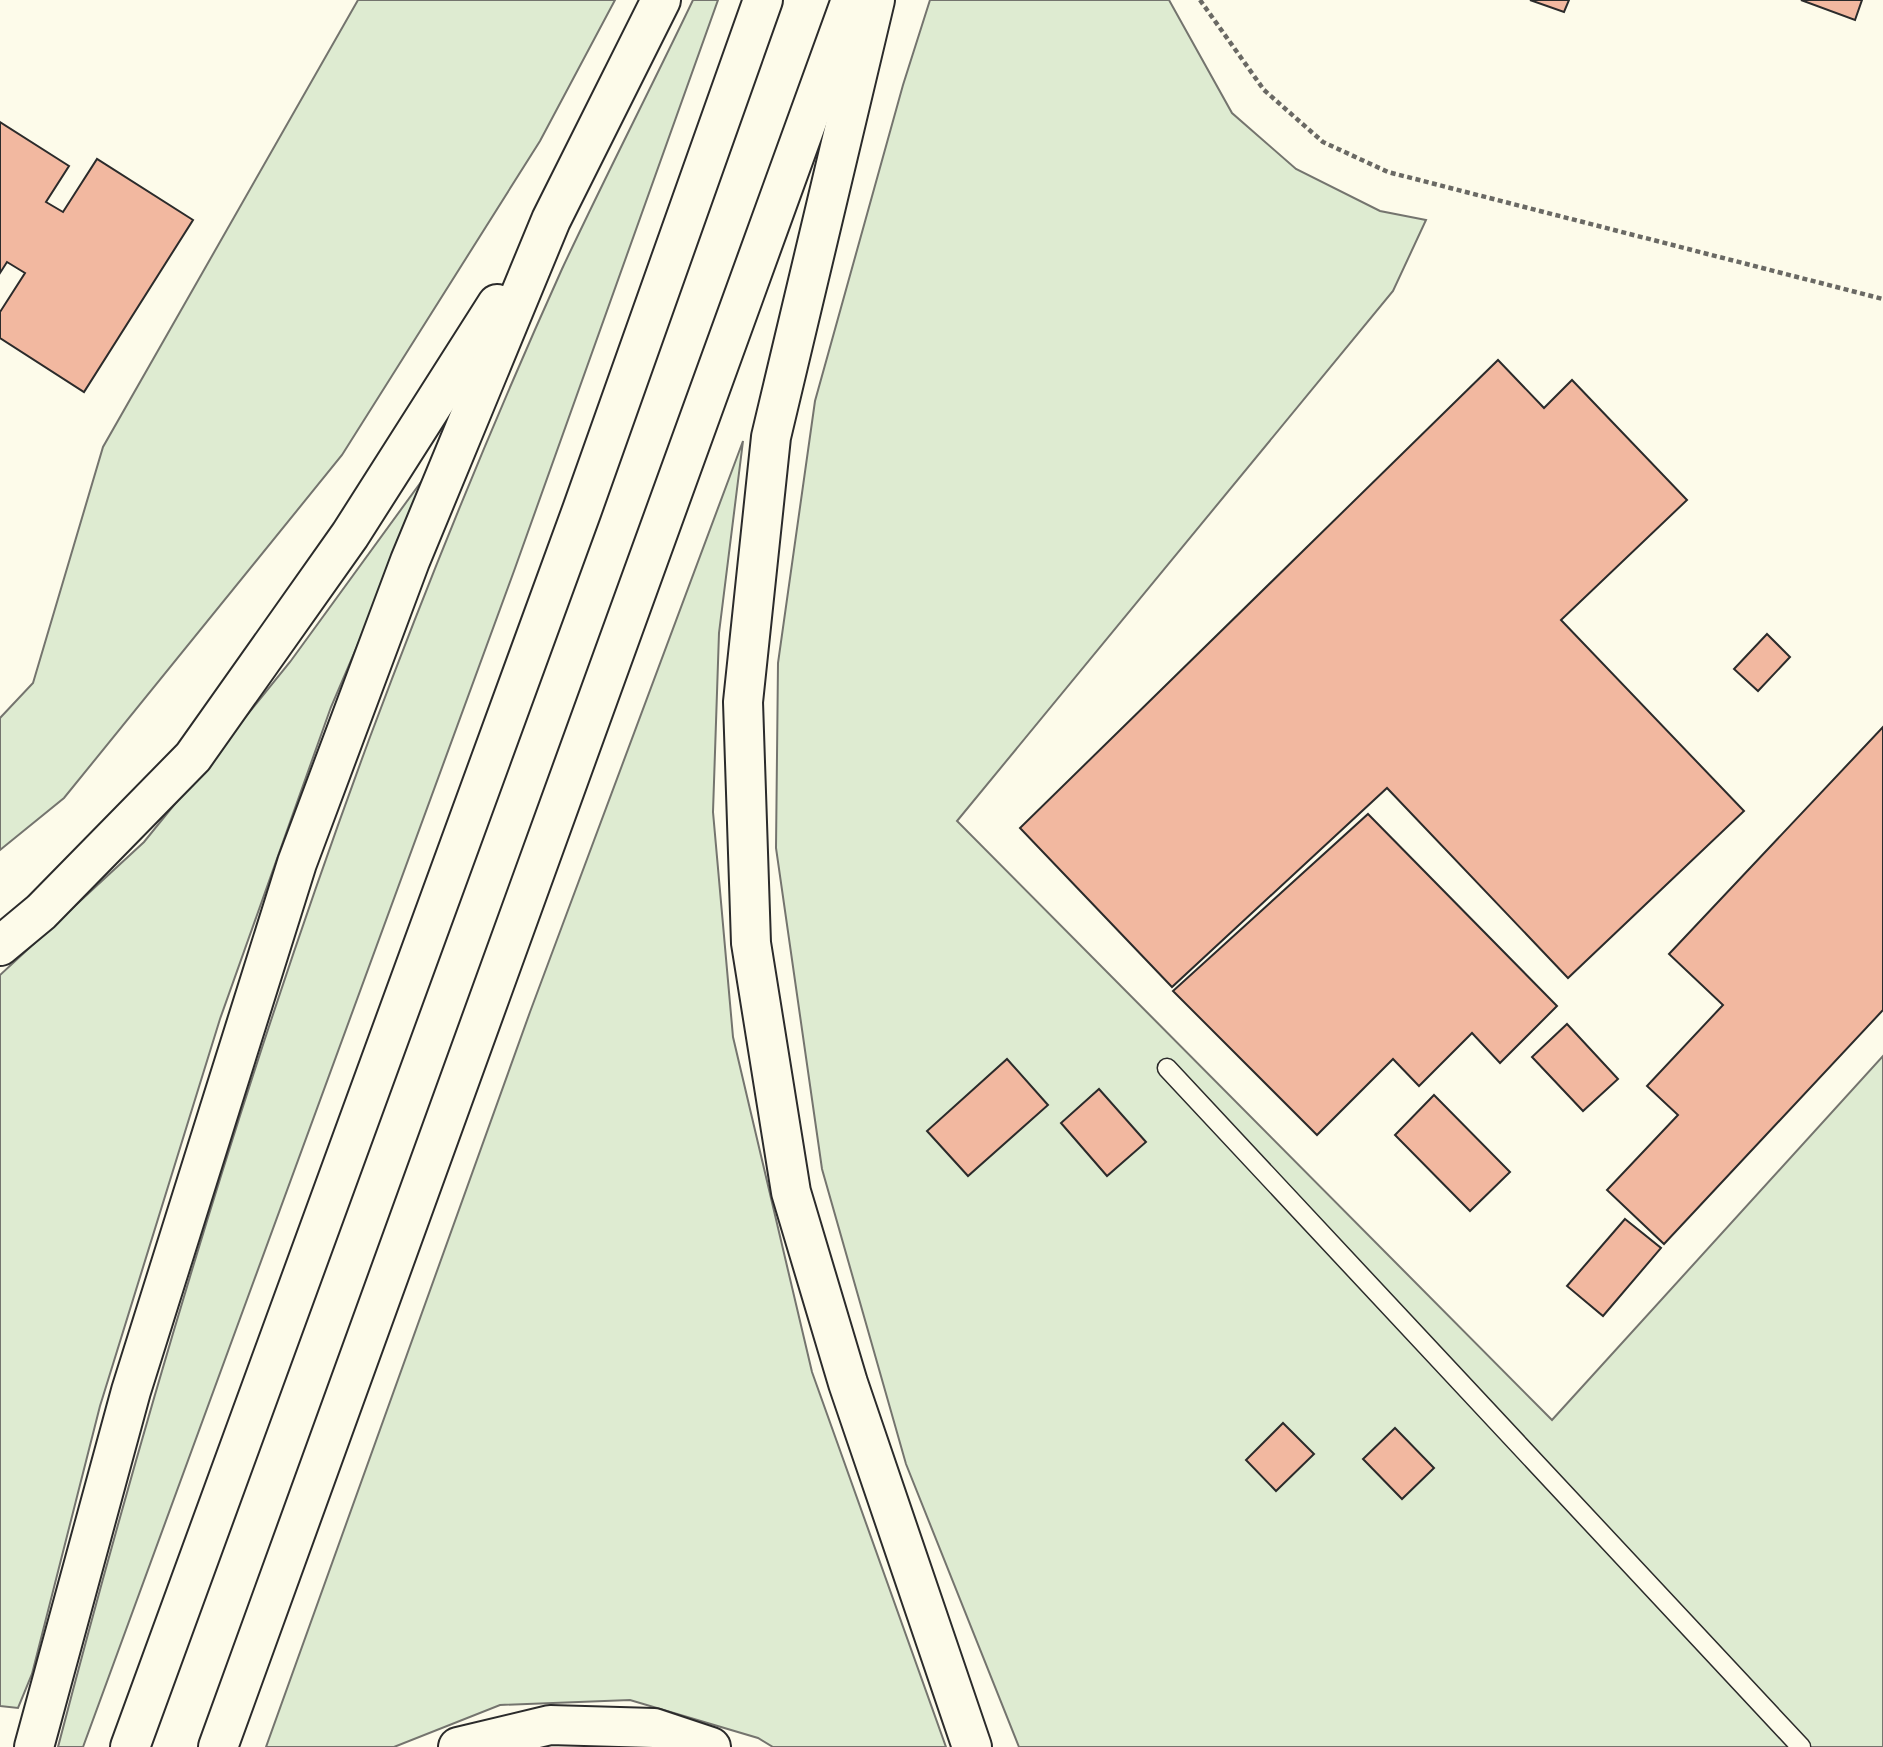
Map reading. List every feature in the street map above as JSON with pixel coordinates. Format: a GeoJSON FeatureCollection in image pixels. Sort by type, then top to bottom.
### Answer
{"type":"FeatureCollection","features":[{"type":"Feature","properties":{"kind":"highway"},"geometry":{"type":"LineString","coordinates":[[34,1747],[131,1391],[297,863],[410,561],[551,220],[661,0]]}},
{"type":"Feature","properties":{"kind":"highway"},"geometry":{"type":"LineString","coordinates":[[130,1747],[582,510],[762,0]]}},
{"type":"Feature","properties":{"kind":"highway"},"geometry":{"type":"LineString","coordinates":[[218,1747],[851,0]]}},
{"type":"Feature","properties":{"kind":"highway"},"geometry":{"type":"LineString","coordinates":[[875,0],[771,437],[743,702],[751,943],[791,1192],[848,1383],[972,1747]]}},
{"type":"Feature","properties":{"kind":"highway"},"geometry":{"type":"LineString","coordinates":[[0,946],[41,912],[193,757],[350,535],[551,220]]}},
{"type":"Feature","properties":{"kind":"highway"},"geometry":{"type":"LineString","coordinates":[[458,1747],[550,1725],[654,1728],[710,1747]]}},
{"type":"Feature","properties":{"kind":"lane"},"geometry":{"type":"LineString","coordinates":[[1167,1068],[1801,1747]]}},
{"type":"Feature","properties":{"kind":"path"},"geometry":{"type":"LineString","coordinates":[[1200,0],[1264,90],[1323,142],[1388,172],[1883,299]]}},
{"type":"Feature","properties":{"kind":"green space"},"geometry":{"type":"Polygon","coordinates":[[[358,0],[615,0],[540,141],[342,455],[64,798],[0,850],[0,718],[33,683],[103,447],[358,0]]]}},
{"type":"Feature","properties":{"kind":"green space"},"geometry":{"type":"Polygon","coordinates":[[[693,0],[718,0],[514,571],[83,1747],[58,1747],[127,1492],[202,1238],[282,986],[370,737],[462,501],[511,384],[578,235],[693,0]]]}},
{"type":"Feature","properties":{"kind":"green space"},"geometry":{"type":"Polygon","coordinates":[[[930,0],[1169,0],[1232,113],[1296,169],[1380,211],[1426,220],[1393,291],[957,821],[1552,1420],[1883,1056],[1883,1747],[1019,1747],[906,1464],[822,1169],[776,848],[778,663],[815,401],[903,85],[930,0]]]}},
{"type":"Feature","properties":{"kind":"green space"},"geometry":{"type":"Polygon","coordinates":[[[743,441],[719,633],[713,812],[733,1037],[812,1372],[946,1747],[773,1747],[758,1738],[630,1700],[500,1705],[394,1747],[266,1747],[530,1012],[743,441]]]}},
{"type":"Feature","properties":{"kind":"green space"},"geometry":{"type":"Polygon","coordinates":[[[437,460],[331,707],[220,1019],[100,1406],[32,1674],[18,1708],[0,1706],[0,975],[144,842],[290,662],[437,460]]]}},
{"type":"Feature","properties":{"kind":"building"},"geometry":{"type":"Polygon","coordinates":[[[1530,0],[1569,0],[1564,12],[1530,0]]]}},
{"type":"Feature","properties":{"kind":"building"},"geometry":{"type":"Polygon","coordinates":[[[1801,0],[1862,0],[1855,20],[1801,0]]]}},
{"type":"Feature","properties":{"kind":"building"},"geometry":{"type":"Polygon","coordinates":[[[0,122],[69,166],[46,202],[63,212],[97,159],[193,220],[84,392],[0,338],[0,312],[25,273],[7,262],[0,273],[0,122]]]}},
{"type":"Feature","properties":{"kind":"building"},"geometry":{"type":"Polygon","coordinates":[[[1498,360],[1544,408],[1572,380],[1687,500],[1561,620],[1744,811],[1568,978],[1387,788],[1172,987],[1020,828],[1498,360]]]}},
{"type":"Feature","properties":{"kind":"building"},"geometry":{"type":"Polygon","coordinates":[[[1767,634],[1790,657],[1758,691],[1734,669],[1767,634]]]}},
{"type":"Feature","properties":{"kind":"building"},"geometry":{"type":"Polygon","coordinates":[[[1883,727],[1883,1010],[1664,1244],[1607,1190],[1678,1115],[1647,1086],[1723,1005],[1669,954],[1883,727]]]}},
{"type":"Feature","properties":{"kind":"building"},"geometry":{"type":"Polygon","coordinates":[[[1368,814],[1557,1006],[1500,1063],[1472,1033],[1419,1086],[1393,1059],[1317,1135],[1173,991],[1368,814]]]}},
{"type":"Feature","properties":{"kind":"building"},"geometry":{"type":"Polygon","coordinates":[[[1567,1024],[1618,1079],[1583,1111],[1532,1057],[1567,1024]]]}},
{"type":"Feature","properties":{"kind":"building"},"geometry":{"type":"Polygon","coordinates":[[[1007,1059],[1048,1105],[968,1176],[927,1131],[1007,1059]]]}},
{"type":"Feature","properties":{"kind":"building"},"geometry":{"type":"Polygon","coordinates":[[[1099,1089],[1146,1142],[1107,1176],[1061,1123],[1099,1089]]]}},
{"type":"Feature","properties":{"kind":"building"},"geometry":{"type":"Polygon","coordinates":[[[1434,1095],[1510,1172],[1470,1211],[1395,1135],[1434,1095]]]}},
{"type":"Feature","properties":{"kind":"building"},"geometry":{"type":"Polygon","coordinates":[[[1625,1219],[1661,1248],[1603,1316],[1567,1286],[1625,1219]]]}},
{"type":"Feature","properties":{"kind":"building"},"geometry":{"type":"Polygon","coordinates":[[[1283,1423],[1314,1454],[1276,1491],[1246,1460],[1283,1423]]]}},
{"type":"Feature","properties":{"kind":"building"},"geometry":{"type":"Polygon","coordinates":[[[1395,1428],[1434,1468],[1402,1499],[1363,1459],[1395,1428]]]}}]}
